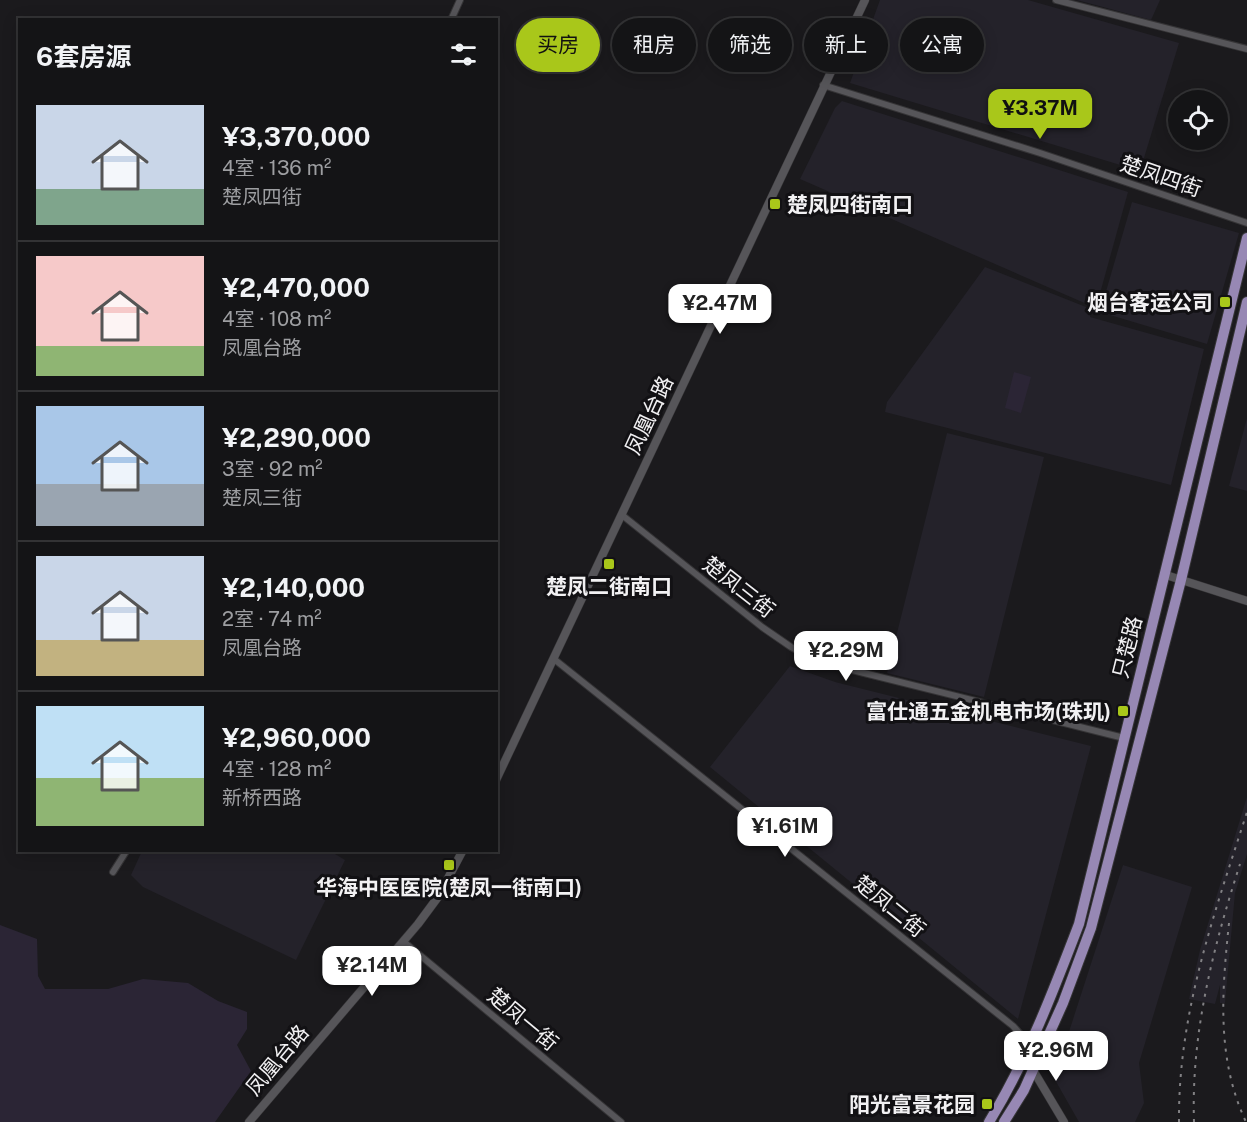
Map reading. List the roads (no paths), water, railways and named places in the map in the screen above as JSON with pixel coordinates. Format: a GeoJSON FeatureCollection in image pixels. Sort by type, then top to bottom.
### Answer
{"type":"FeatureCollection","features":[{"type":"Feature","properties":{"kind":"main road","name":"只楚路"},"geometry":{"type":"LineString","coordinates":[[989,1122],[1012,1084],[1079,924],[1247,238]]}},
{"type":"Feature","properties":{"kind":"main road","name":"只楚路"},"geometry":{"type":"LineString","coordinates":[[1004,1122],[1033,1070],[1063,1003],[1092,928],[1181,580],[1247,302]]}},
{"type":"Feature","properties":{"kind":"street"},"geometry":{"type":"LineString","coordinates":[[452,18],[460,0]]}},
{"type":"Feature","properties":{"kind":"street","name":"凤凰台路"},"geometry":{"type":"LineString","coordinates":[[498,776],[865,0]]}},
{"type":"Feature","properties":{"kind":"street"},"geometry":{"type":"LineString","coordinates":[[1056,0],[1247,49]]}},
{"type":"Feature","properties":{"kind":"street","name":"楚凤四街"},"geometry":{"type":"LineString","coordinates":[[824,85],[1040,153],[1247,223]]}},
{"type":"Feature","properties":{"kind":"street","name":"楚凤三街"},"geometry":{"type":"LineString","coordinates":[[622,514],[762,627],[791,648],[816,661],[1124,738]]}},
{"type":"Feature","properties":{"kind":"street"},"geometry":{"type":"LineString","coordinates":[[1166,575],[1247,601]]}},
{"type":"Feature","properties":{"kind":"street","name":"楚凤二街"},"geometry":{"type":"LineString","coordinates":[[554,658],[1013,1026],[1022,1036],[1026,1053]]}},
{"type":"Feature","properties":{"kind":"street"},"geometry":{"type":"LineString","coordinates":[[113,872],[126,852]]}},
{"type":"Feature","properties":{"kind":"street","name":"凤凰台路"},"geometry":{"type":"LineString","coordinates":[[249,1122],[404,942],[438,897],[462,852]]}},
{"type":"Feature","properties":{"kind":"street","name":"楚凤一街"},"geometry":{"type":"LineString","coordinates":[[404,942],[621,1122]]}},
{"type":"Feature","properties":{"kind":"street"},"geometry":{"type":"LineString","coordinates":[[1026,1053],[1033,1070],[1064,1122]]}},
{"type":"Feature","properties":{"kind":"railway"},"geometry":{"type":"LineString","coordinates":[[1179,1122],[1180,1082],[1191,1003],[1211,927],[1247,812]]}},
{"type":"Feature","properties":{"kind":"railway"},"geometry":{"type":"LineString","coordinates":[[1194,1122],[1194,1089],[1200,1023],[1221,927],[1240,864]]}},
{"type":"Feature","properties":{"kind":"railway"},"geometry":{"type":"LineString","coordinates":[[1229,923],[1223,999],[1226,1049],[1236,1098],[1246,1122]]}},
{"type":"Feature","properties":{"kind":"place","name":"楚凤四街南口"},"geometry":{"type":"Point","coordinates":[775,204]}},
{"type":"Feature","properties":{"kind":"place","name":"烟台客运公司"},"geometry":{"type":"Point","coordinates":[1225,302]}},
{"type":"Feature","properties":{"kind":"place","name":"楚凤二街南口"},"geometry":{"type":"Point","coordinates":[609,564]}},
{"type":"Feature","properties":{"kind":"place","name":"富仕通五金机电市场(珠玑)"},"geometry":{"type":"Point","coordinates":[1123,711]}},
{"type":"Feature","properties":{"kind":"place","name":"华海中医医院(楚凤一街南口)"},"geometry":{"type":"Point","coordinates":[449,865]}},
{"type":"Feature","properties":{"kind":"place","name":"阳光富景花园"},"geometry":{"type":"Point","coordinates":[987,1104]}}]}
